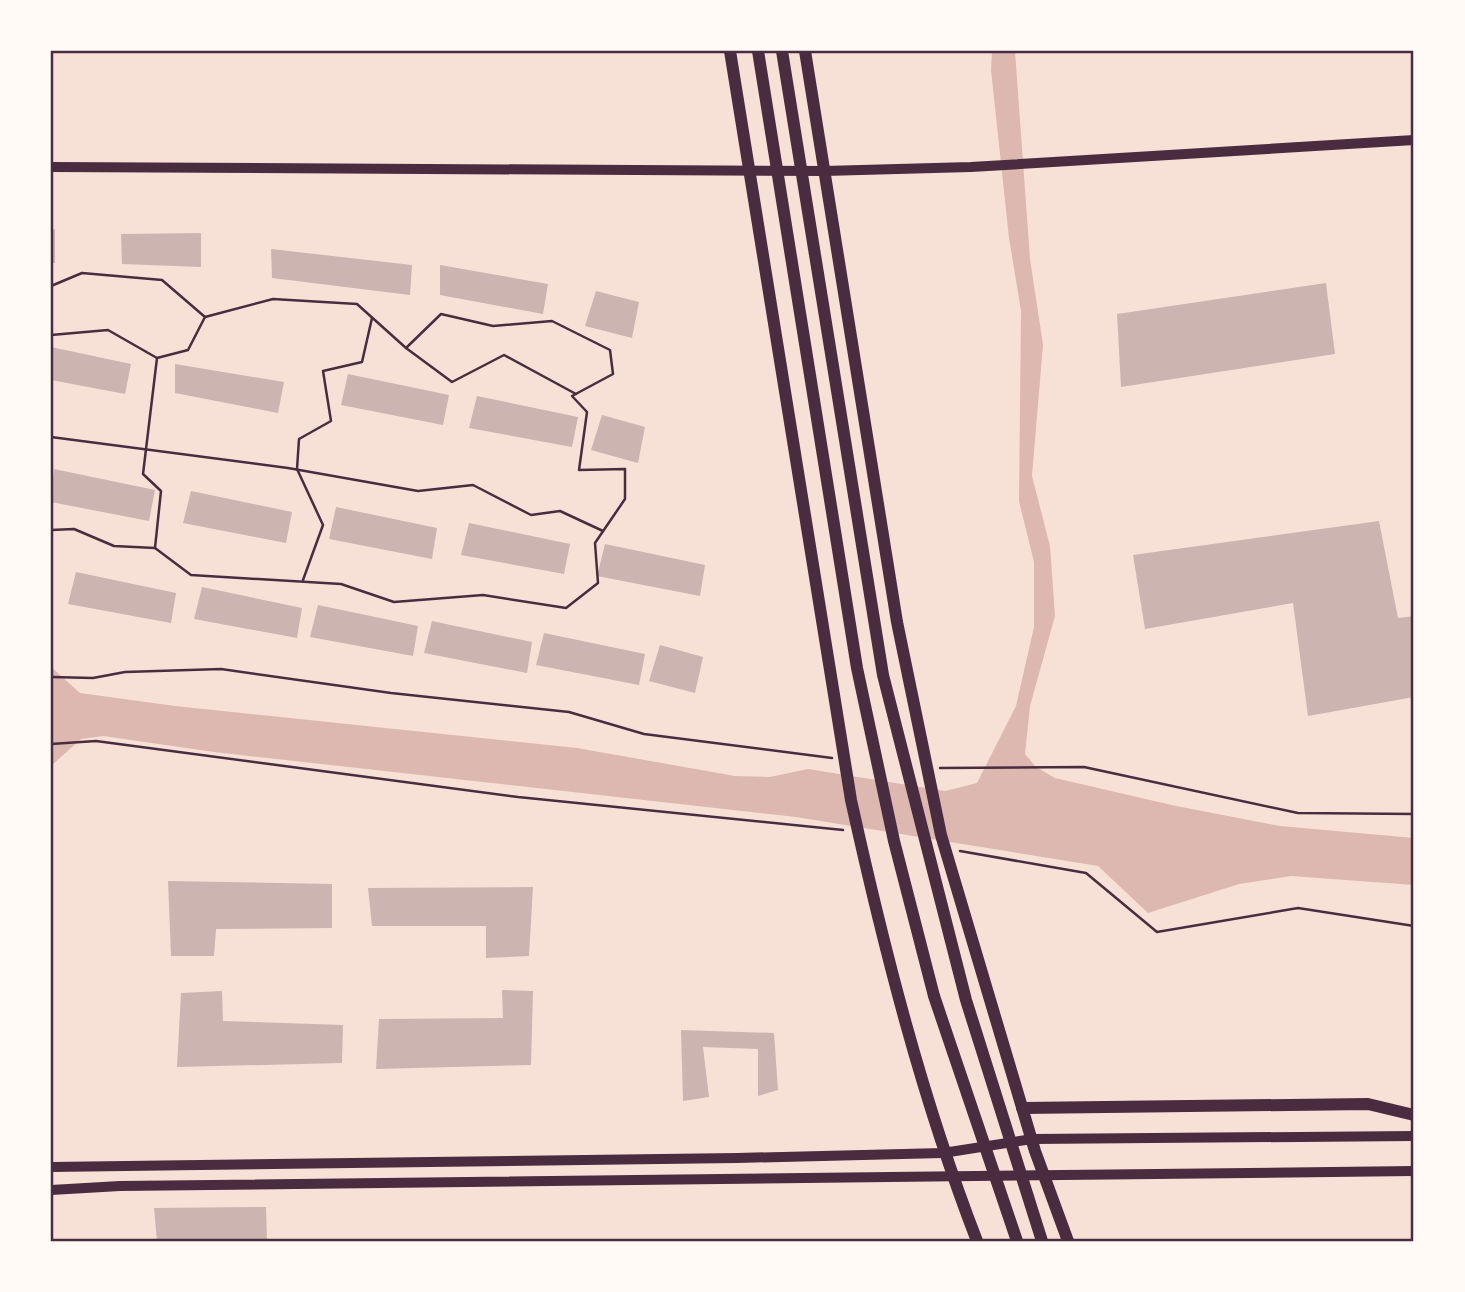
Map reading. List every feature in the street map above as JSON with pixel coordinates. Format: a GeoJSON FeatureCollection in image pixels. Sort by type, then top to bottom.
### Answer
{"type":"FeatureCollection","features":[{"type":"Feature","properties":{"kind":"main road"},"geometry":{"type":"LineString","coordinates":[[730,51],[839,734],[873,899],[943,1153],[977,1241]]}},
{"type":"Feature","properties":{"kind":"main road"},"geometry":{"type":"LineString","coordinates":[[758,51],[857,668],[894,842],[934,996],[1017,1241]]}},
{"type":"Feature","properties":{"kind":"main road"},"geometry":{"type":"LineString","coordinates":[[782,51],[883,675],[966,1000],[1042,1241]]}},
{"type":"Feature","properties":{"kind":"main road"},"geometry":{"type":"LineString","coordinates":[[805,51],[897,622],[941,835],[1031,1139],[1068,1241]]}},
{"type":"Feature","properties":{"kind":"main road"},"geometry":{"type":"LineString","coordinates":[[1022,1108],[1368,1104],[1414,1115]]}},
{"type":"Feature","properties":{"kind":"main road"},"geometry":{"type":"LineString","coordinates":[[51,1167],[943,1153],[1031,1139],[1414,1136]]}},
{"type":"Feature","properties":{"kind":"main road"},"geometry":{"type":"LineString","coordinates":[[51,1190],[120,1186],[1414,1171]]}},
{"type":"Feature","properties":{"kind":"street"},"geometry":{"type":"LineString","coordinates":[[51,167],[824,171],[971,167],[1414,140]]}},
{"type":"Feature","properties":{"kind":"path"},"geometry":{"type":"LineString","coordinates":[[51,286],[82,273],[162,279],[205,317]]}},
{"type":"Feature","properties":{"kind":"path"},"geometry":{"type":"LineString","coordinates":[[51,335],[108,330],[157,358],[188,350],[205,317],[273,299],[357,304],[406,348],[452,382],[503,355],[576,394]]}},
{"type":"Feature","properties":{"kind":"path"},"geometry":{"type":"LineString","coordinates":[[51,530],[74,529],[114,546],[155,548],[191,575],[341,584],[394,602],[483,595],[566,608],[598,583],[595,543],[625,499],[625,469],[579,470],[587,412],[572,396],[613,374],[610,350],[552,321],[492,326],[442,314],[406,348]]}},
{"type":"Feature","properties":{"kind":"path"},"geometry":{"type":"LineString","coordinates":[[302,581],[323,525],[297,470],[299,439],[331,421],[323,371],[362,362],[372,318]]}},
{"type":"Feature","properties":{"kind":"path"},"geometry":{"type":"LineString","coordinates":[[155,548],[161,491],[144,474],[157,358]]}},
{"type":"Feature","properties":{"kind":"path"},"geometry":{"type":"LineString","coordinates":[[51,437],[297,470],[418,491],[473,485],[531,515],[560,511],[603,531]]}},
{"type":"Feature","properties":{"kind":"path"},"geometry":{"type":"LineString","coordinates":[[51,677],[93,678],[125,672],[221,669],[391,693],[569,712],[644,734],[839,758]]}},
{"type":"Feature","properties":{"kind":"path"},"geometry":{"type":"LineString","coordinates":[[51,744],[96,741],[517,797],[846,831]]}},
{"type":"Feature","properties":{"kind":"path"},"geometry":{"type":"LineString","coordinates":[[932,767],[958,770],[1084,767],[1298,813],[1414,814]]}},
{"type":"Feature","properties":{"kind":"path"},"geometry":{"type":"LineString","coordinates":[[953,849],[1086,873],[1157,932],[1298,908],[1414,926]]}},
{"type":"Feature","properties":{"kind":"shaded area"},"geometry":{"type":"Polygon","coordinates":[[[992,51],[1015,51],[1030,259],[1043,345],[1032,476],[1050,546],[1055,616],[1030,706],[1025,754],[1036,767],[1055,778],[1176,806],[1280,826],[1414,838],[1414,885],[1291,876],[1239,884],[1148,913],[1098,866],[796,817],[214,752],[103,736],[81,739],[51,766],[51,667],[80,693],[175,706],[577,748],[735,776],[770,777],[808,769],[945,791],[977,783],[1016,706],[1034,627],[1034,562],[1019,501],[1021,311],[1009,238],[991,70],[992,51]]]}},
{"type":"Feature","properties":{"kind":"building"},"geometry":{"type":"Polygon","coordinates":[[[55,229],[55,263],[51,263],[51,230],[55,229]]]}},
{"type":"Feature","properties":{"kind":"building"},"geometry":{"type":"Polygon","coordinates":[[[201,233],[201,267],[122,264],[121,234],[201,233]]]}},
{"type":"Feature","properties":{"kind":"building"},"geometry":{"type":"Polygon","coordinates":[[[271,249],[412,265],[410,295],[272,278],[271,249]]]}},
{"type":"Feature","properties":{"kind":"building"},"geometry":{"type":"Polygon","coordinates":[[[440,265],[548,284],[543,314],[440,295],[440,265]]]}},
{"type":"Feature","properties":{"kind":"building"},"geometry":{"type":"Polygon","coordinates":[[[1326,283],[1335,354],[1121,387],[1117,314],[1326,283]]]}},
{"type":"Feature","properties":{"kind":"building"},"geometry":{"type":"Polygon","coordinates":[[[596,291],[639,302],[632,338],[585,326],[596,291]]]}},
{"type":"Feature","properties":{"kind":"building"},"geometry":{"type":"Polygon","coordinates":[[[51,347],[131,364],[125,394],[51,380],[51,347]]]}},
{"type":"Feature","properties":{"kind":"building"},"geometry":{"type":"Polygon","coordinates":[[[175,364],[284,382],[278,413],[175,393],[175,364]]]}},
{"type":"Feature","properties":{"kind":"building"},"geometry":{"type":"Polygon","coordinates":[[[348,374],[449,395],[443,425],[341,405],[348,374]]]}},
{"type":"Feature","properties":{"kind":"building"},"geometry":{"type":"Polygon","coordinates":[[[477,396],[578,417],[572,447],[469,428],[477,396]]]}},
{"type":"Feature","properties":{"kind":"building"},"geometry":{"type":"Polygon","coordinates":[[[602,415],[645,427],[638,463],[591,450],[602,415]]]}},
{"type":"Feature","properties":{"kind":"building"},"geometry":{"type":"Polygon","coordinates":[[[54,469],[155,490],[149,521],[51,502],[54,469]]]}},
{"type":"Feature","properties":{"kind":"building"},"geometry":{"type":"Polygon","coordinates":[[[191,491],[292,512],[286,543],[183,523],[191,491]]]}},
{"type":"Feature","properties":{"kind":"building"},"geometry":{"type":"Polygon","coordinates":[[[336,507],[437,528],[432,559],[329,539],[336,507]]]}},
{"type":"Feature","properties":{"kind":"building"},"geometry":{"type":"Polygon","coordinates":[[[1379,521],[1398,618],[1414,616],[1414,697],[1308,716],[1293,603],[1145,629],[1133,555],[1379,521]]]}},
{"type":"Feature","properties":{"kind":"building"},"geometry":{"type":"Polygon","coordinates":[[[469,523],[570,544],[564,574],[461,555],[469,523]]]}},
{"type":"Feature","properties":{"kind":"building"},"geometry":{"type":"Polygon","coordinates":[[[605,544],[705,565],[700,596],[597,576],[605,544]]]}},
{"type":"Feature","properties":{"kind":"building"},"geometry":{"type":"Polygon","coordinates":[[[76,572],[176,593],[171,623],[68,604],[76,572]]]}},
{"type":"Feature","properties":{"kind":"building"},"geometry":{"type":"Polygon","coordinates":[[[202,587],[302,608],[297,638],[194,619],[202,587]]]}},
{"type":"Feature","properties":{"kind":"building"},"geometry":{"type":"Polygon","coordinates":[[[318,605],[418,626],[413,656],[310,637],[318,605]]]}},
{"type":"Feature","properties":{"kind":"building"},"geometry":{"type":"Polygon","coordinates":[[[432,621],[532,642],[527,673],[424,653],[432,621]]]}},
{"type":"Feature","properties":{"kind":"building"},"geometry":{"type":"Polygon","coordinates":[[[544,633],[645,654],[639,685],[536,665],[544,633]]]}},
{"type":"Feature","properties":{"kind":"building"},"geometry":{"type":"Polygon","coordinates":[[[660,645],[703,657],[695,693],[649,681],[660,645]]]}},
{"type":"Feature","properties":{"kind":"building"},"geometry":{"type":"Polygon","coordinates":[[[168,881],[332,884],[332,928],[216,929],[214,956],[171,956],[168,881]]]}},
{"type":"Feature","properties":{"kind":"building"},"geometry":{"type":"Polygon","coordinates":[[[533,887],[529,956],[486,958],[486,926],[372,926],[368,888],[533,887]]]}},
{"type":"Feature","properties":{"kind":"building"},"geometry":{"type":"Polygon","coordinates":[[[502,990],[533,991],[531,1065],[376,1069],[379,1019],[503,1018],[502,990]]]}},
{"type":"Feature","properties":{"kind":"building"},"geometry":{"type":"Polygon","coordinates":[[[222,991],[223,1021],[343,1025],[342,1063],[177,1067],[181,993],[222,991]]]}},
{"type":"Feature","properties":{"kind":"building"},"geometry":{"type":"Polygon","coordinates":[[[681,1030],[774,1033],[778,1090],[758,1096],[758,1049],[703,1047],[709,1097],[683,1101],[681,1030]]]}},
{"type":"Feature","properties":{"kind":"building"},"geometry":{"type":"Polygon","coordinates":[[[266,1207],[267,1241],[157,1241],[154,1208],[266,1207]]]}}]}
